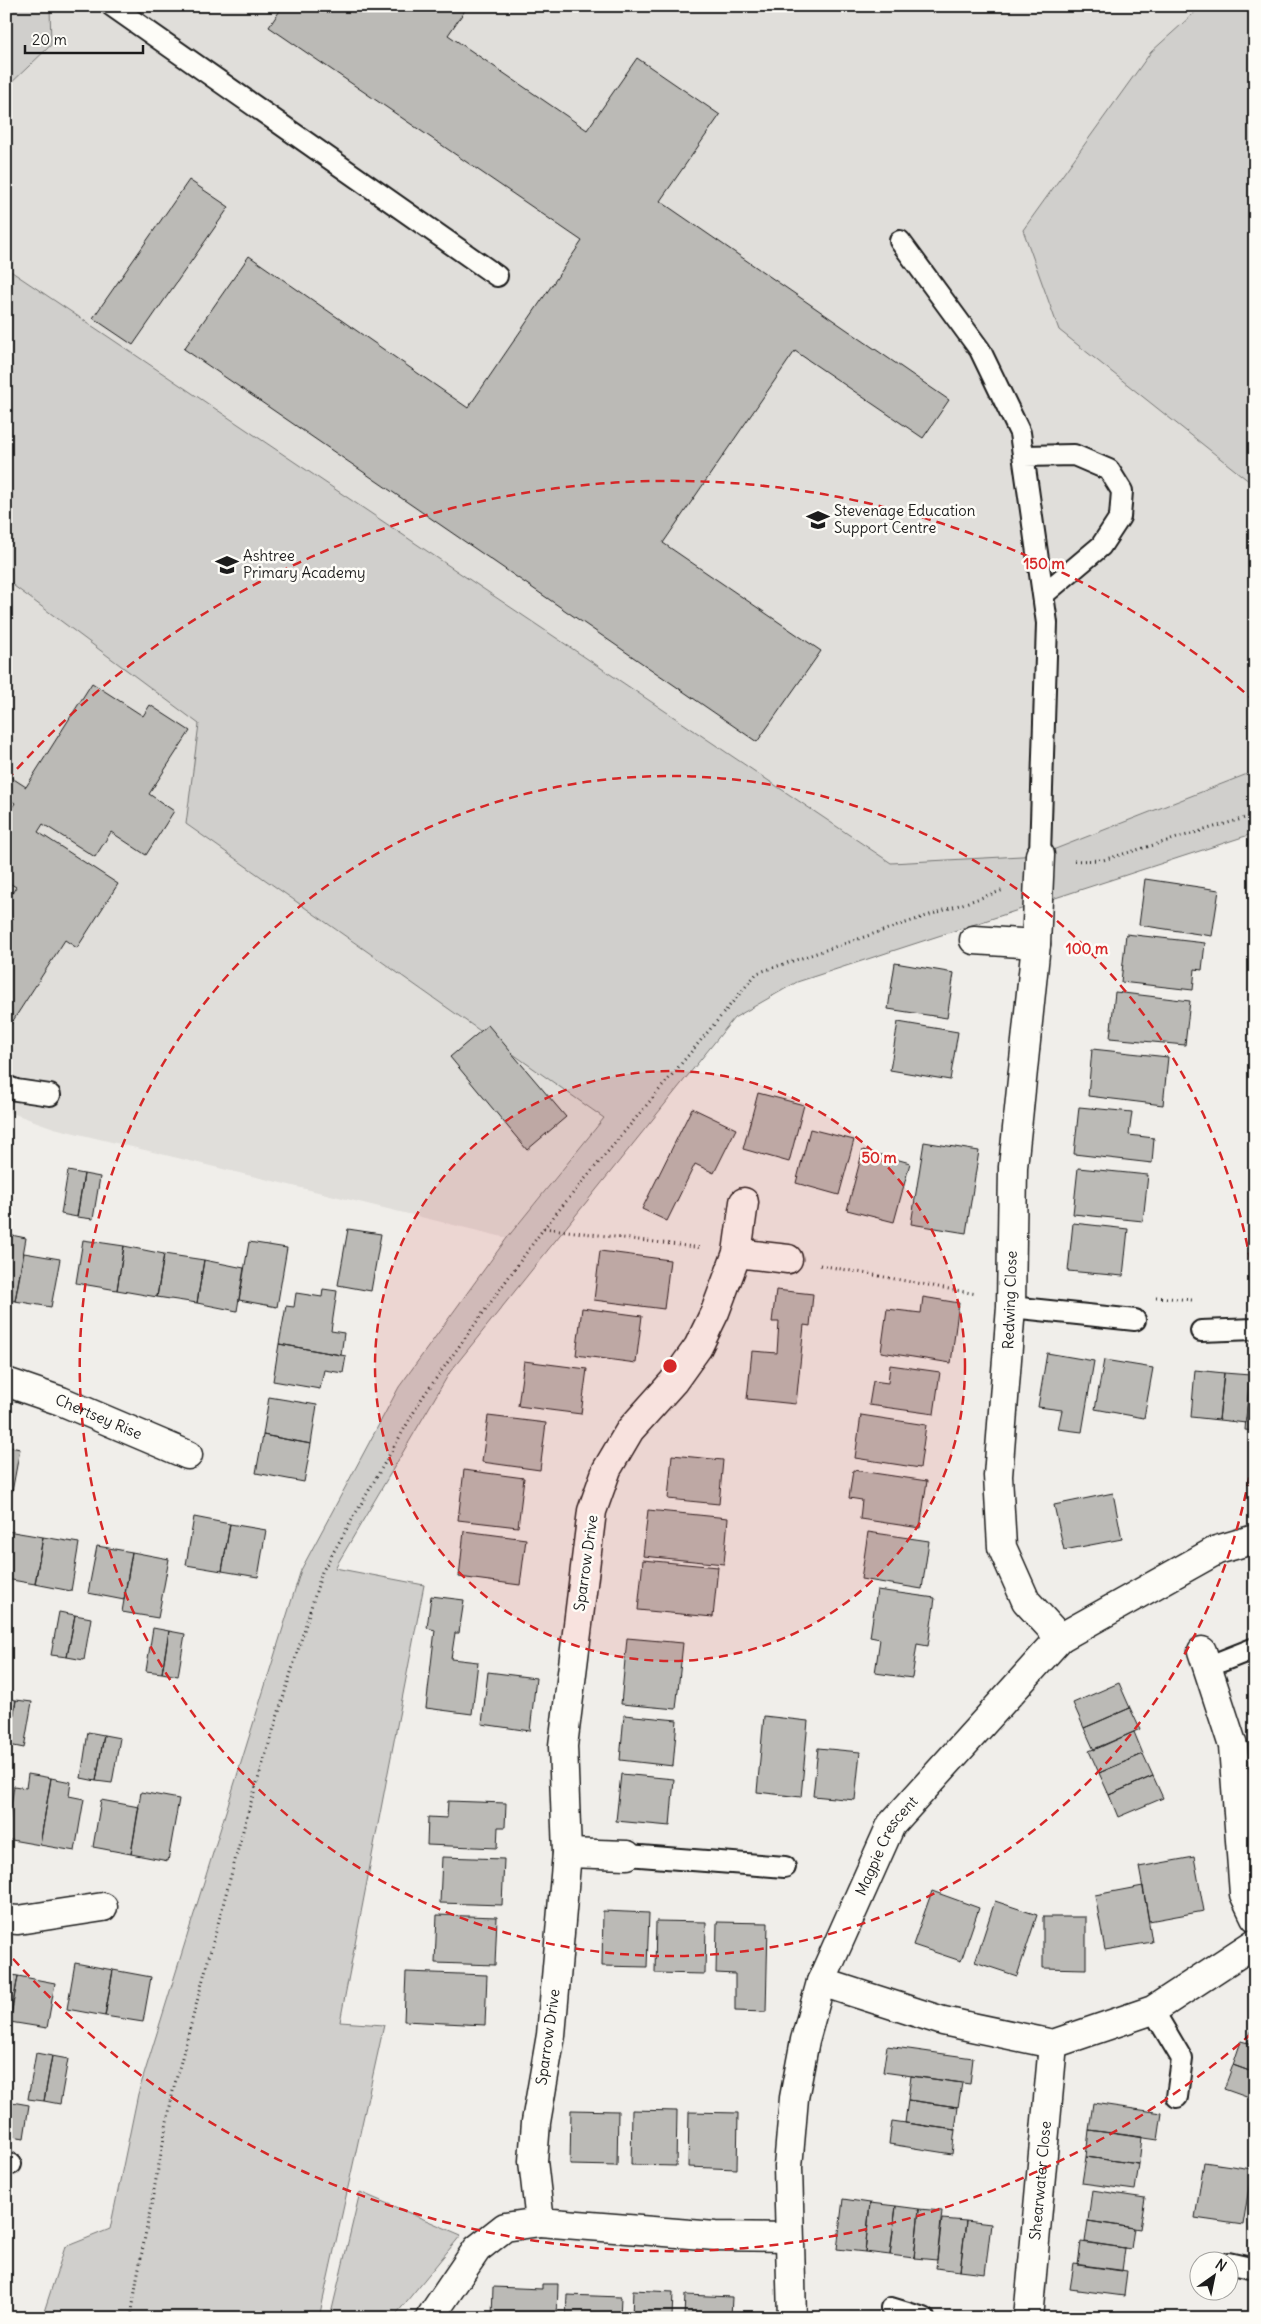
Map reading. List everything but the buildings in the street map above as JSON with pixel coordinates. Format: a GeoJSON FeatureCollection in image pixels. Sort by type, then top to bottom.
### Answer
{"type":"FeatureCollection","features":[{"type":"Feature","properties":{"kind":"street","name":"Redwing Close"},"geometry":{"type":"LineString","coordinates":[[1040,866],[1036,944],[1013,1167],[1011,1304],[998,1476],[1002,1547],[1026,1601],[1060,1638]]}},
{"type":"Feature","properties":{"kind":"street"},"geometry":{"type":"LineString","coordinates":[[974,940],[1036,944]]}},
{"type":"Feature","properties":{"kind":"street","name":"Sparrow Drive"},"geometry":{"type":"LineString","coordinates":[[540,2222],[533,2162],[536,2122],[551,2035],[567,1853],[563,1746],[592,1512],[607,1469],[630,1430],[673,1382],[698,1347],[715,1312],[737,1253],[744,1202]]}},
{"type":"Feature","properties":{"kind":"street"},"geometry":{"type":"LineString","coordinates":[[737,1253],[788,1259]]}},
{"type":"Feature","properties":{"kind":"street","name":"Chertsey Rise"},"geometry":{"type":"LineString","coordinates":[[6,1382],[61,1401],[188,1455]]}},
{"type":"Feature","properties":{"kind":"street","name":"Magpie Crescent"},"geometry":{"type":"LineString","coordinates":[[792,2318],[788,2237],[788,2167],[794,2098],[805,2040],[821,1982],[891,1825],[1060,1638],[1217,1550],[1255,1539]]}},
{"type":"Feature","properties":{"kind":"street"},"geometry":{"type":"LineString","coordinates":[[1204,1659],[1233,1746],[1244,1894],[1255,1917]]}},
{"type":"Feature","properties":{"kind":"street"},"geometry":{"type":"LineString","coordinates":[[567,1853],[627,1855]]}},
{"type":"Feature","properties":{"kind":"street"},"geometry":{"type":"LineString","coordinates":[[6,1919],[18,1920],[102,1907]]}},
{"type":"Feature","properties":{"kind":"street"},"geometry":{"type":"LineString","coordinates":[[821,1982],[942,2021],[1053,2044],[1153,2010],[1255,1943]]}},
{"type":"Feature","properties":{"kind":"street","name":"Shearwater Close"},"geometry":{"type":"LineString","coordinates":[[1028,2318],[1053,2044]]}},
{"type":"Feature","properties":{"kind":"street"},"geometry":{"type":"LineString","coordinates":[[430,2318],[476,2249],[505,2227],[540,2222],[715,2236],[788,2237]]}},
{"type":"Feature","properties":{"kind":"lane"},"geometry":{"type":"LineString","coordinates":[[112,6],[497,276]]}},
{"type":"Feature","properties":{"kind":"lane"},"geometry":{"type":"LineString","coordinates":[[900,241],[980,350],[1020,433],[1047,623],[1040,866]]}},
{"type":"Feature","properties":{"kind":"lane"},"geometry":{"type":"LineString","coordinates":[[1024,456],[1074,455],[1109,470],[1122,491],[1120,516],[1101,546],[1044,594]]}},
{"type":"Feature","properties":{"kind":"lane"},"geometry":{"type":"LineString","coordinates":[[6,1086],[16,1090],[50,1095]]}},
{"type":"Feature","properties":{"kind":"lane"},"geometry":{"type":"LineString","coordinates":[[1011,1304],[1135,1320]]}},
{"type":"Feature","properties":{"kind":"lane"},"geometry":{"type":"LineString","coordinates":[[1201,1331],[1255,1330]]}},
{"type":"Feature","properties":{"kind":"lane"},"geometry":{"type":"LineString","coordinates":[[1204,1659],[1255,1648]]}},
{"type":"Feature","properties":{"kind":"lane"},"geometry":{"type":"LineString","coordinates":[[627,1855],[785,1867]]}},
{"type":"Feature","properties":{"kind":"lane"},"geometry":{"type":"LineString","coordinates":[[1153,2010],[1182,2059],[1177,2097]]}},
{"type":"Feature","properties":{"kind":"lane"},"geometry":{"type":"LineString","coordinates":[[1238,2265],[1255,2269]]}},
{"type":"Feature","properties":{"kind":"lane"},"geometry":{"type":"LineString","coordinates":[[891,2308],[924,2318]]}},
{"type":"Feature","properties":{"kind":"path"},"geometry":{"type":"LineString","coordinates":[[131,2318],[173,2092],[248,1812],[322,1572],[422,1398],[544,1228],[757,973],[1040,866],[1103,860],[1255,815]]}},
{"type":"Feature","properties":{"kind":"path"},"geometry":{"type":"LineString","coordinates":[[544,1228],[737,1253]]}},
{"type":"Feature","properties":{"kind":"path"},"geometry":{"type":"LineString","coordinates":[[788,1259],[1011,1304]]}},
{"type":"Feature","properties":{"kind":"shaded area"},"geometry":{"type":"Polygon","coordinates":[[[6,6],[50,6],[51,45],[6,88],[6,6]]]}},
{"type":"Feature","properties":{"kind":"shaded area","name":"Stevenage Education Support Centre"},"geometry":{"type":"Polygon","coordinates":[[[50,6],[1255,6],[1255,771],[1040,855],[742,953],[565,1165],[507,1238],[54,1128],[6,1111],[6,88],[51,45],[50,6]]]}},
{"type":"Feature","properties":{"kind":"shaded area"},"geometry":{"type":"Polygon","coordinates":[[[1202,6],[1255,6],[1255,486],[1059,330],[1023,230],[1151,52],[1202,6]]]}},
{"type":"Feature","properties":{"kind":"shaded area","name":"Ashtree Primary Academy"},"geometry":{"type":"Polygon","coordinates":[[[6,268],[891,863],[1040,855],[1255,771],[1255,833],[797,982],[734,1018],[450,1372],[335,1568],[424,1585],[340,2022],[384,2025],[319,2318],[42,2318],[65,2247],[110,2229],[138,2094],[301,1570],[399,1387],[507,1238],[604,1118],[186,824],[199,724],[6,580],[6,268]]]}},
{"type":"Feature","properties":{"kind":"shaded area"},"geometry":{"type":"Polygon","coordinates":[[[360,2192],[461,2235],[393,2318],[330,2318],[360,2192]]]}},
{"type":"Feature","properties":{"kind":"place","name":"Stevenage Education Support Centre"},"geometry":{"type":"Point","coordinates":[818,520]}},
{"type":"Feature","properties":{"kind":"place","name":"Ashtree Primary Academy"},"geometry":{"type":"Point","coordinates":[227,565]}}]}
